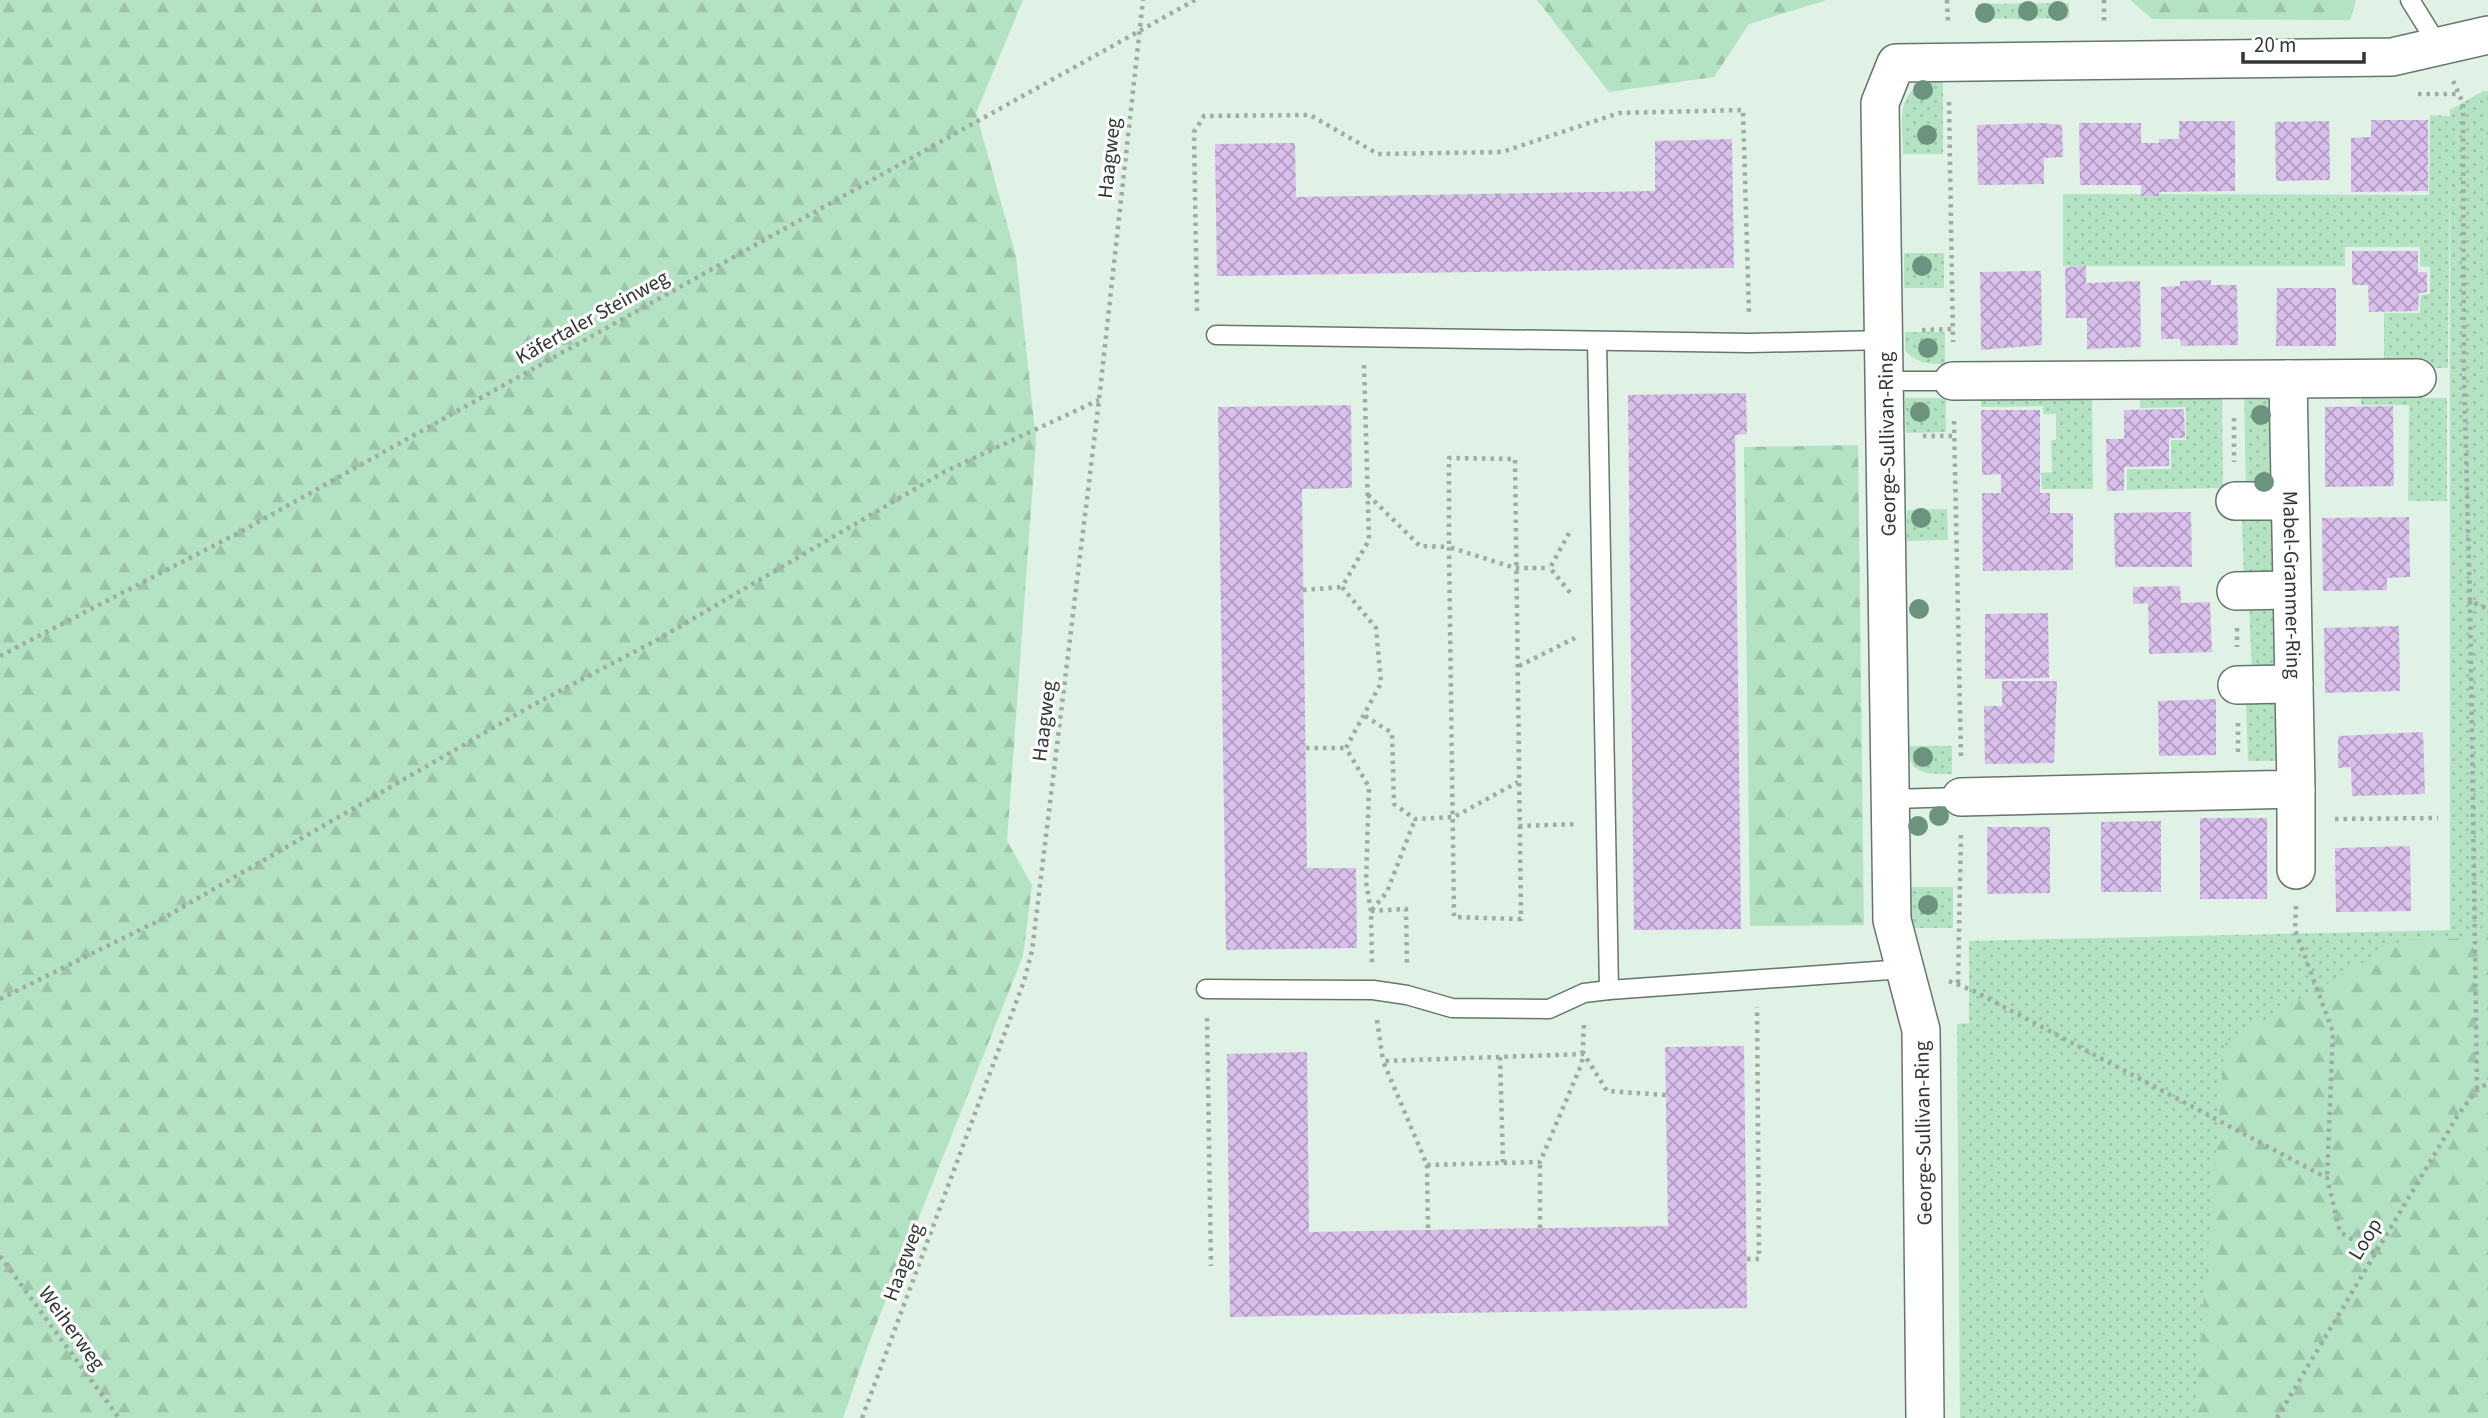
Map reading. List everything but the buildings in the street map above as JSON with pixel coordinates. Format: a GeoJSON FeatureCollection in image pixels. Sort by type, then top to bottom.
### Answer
{"type":"FeatureCollection","features":[{"type":"Feature","properties":{"kind":"street","name":"George-Sullivan-Ring"},"geometry":{"type":"LineString","coordinates":[[1925,1418],[1922,1030],[1892,920],[1880,103],[1896,63],[2392,57],[2488,35]]}},
{"type":"Feature","properties":{"kind":"street"},"geometry":{"type":"LineString","coordinates":[[1953,381],[2417,378]]}},
{"type":"Feature","properties":{"kind":"street","name":"Mabel-Grammer-Ring"},"geometry":{"type":"LineString","coordinates":[[2288,379],[2296,870]]}},
{"type":"Feature","properties":{"kind":"street"},"geometry":{"type":"LineString","coordinates":[[2235,501],[2290,500]]}},
{"type":"Feature","properties":{"kind":"street"},"geometry":{"type":"LineString","coordinates":[[2236,591],[2292,590]]}},
{"type":"Feature","properties":{"kind":"street"},"geometry":{"type":"LineString","coordinates":[[2237,685],[2294,684]]}},
{"type":"Feature","properties":{"kind":"street"},"geometry":{"type":"LineString","coordinates":[[1961,797],[2296,804]]}},
{"type":"Feature","properties":{"kind":"lane"},"geometry":{"type":"LineString","coordinates":[[2410,0],[2438,45]]}},
{"type":"Feature","properties":{"kind":"lane"},"geometry":{"type":"LineString","coordinates":[[1216,335],[1750,343],[1885,340]]}},
{"type":"Feature","properties":{"kind":"lane"},"geometry":{"type":"LineString","coordinates":[[1597,341],[1609,990]]}},
{"type":"Feature","properties":{"kind":"lane"},"geometry":{"type":"LineString","coordinates":[[1886,381],[1953,381]]}},
{"type":"Feature","properties":{"kind":"lane"},"geometry":{"type":"LineString","coordinates":[[1892,799],[1961,797]]}},
{"type":"Feature","properties":{"kind":"lane"},"geometry":{"type":"LineString","coordinates":[[1206,989],[1373,990],[1407,995],[1451,1008],[1549,1009],[1584,993],[1609,990],[1904,969]]}},
{"type":"Feature","properties":{"kind":"path","name":"Haagweg"},"geometry":{"type":"LineString","coordinates":[[862,1418],[1024,981],[1032,951],[1099,400],[1143,0]]}},
{"type":"Feature","properties":{"kind":"path","name":"Käfertaler Steinweg"},"geometry":{"type":"LineString","coordinates":[[0,656],[242,531],[1195,0]]}},
{"type":"Feature","properties":{"kind":"path"},"geometry":{"type":"LineString","coordinates":[[1948,61],[1961,797],[1958,983]]}},
{"type":"Feature","properties":{"kind":"path"},"geometry":{"type":"LineString","coordinates":[[2459,93],[2463,103],[2464,378],[2477,1090]]}},
{"type":"Feature","properties":{"kind":"path"},"geometry":{"type":"LineString","coordinates":[[1216,335],[1198,332],[1194,132],[1204,116],[1310,115],[1378,154],[1502,152],[1619,114],[1743,110],[1750,343]]}},
{"type":"Feature","properties":{"kind":"path"},"geometry":{"type":"LineString","coordinates":[[1342,587],[1369,540],[1365,399]]}},
{"type":"Feature","properties":{"kind":"path"},"geometry":{"type":"LineString","coordinates":[[0,999],[160,920],[531,706],[655,641],[944,472],[1099,400]]}},
{"type":"Feature","properties":{"kind":"path"},"geometry":{"type":"LineString","coordinates":[[1449,458],[1515,459],[1515,568],[1519,666],[1521,919],[1454,917],[1449,458]]}},
{"type":"Feature","properties":{"kind":"path"},"geometry":{"type":"LineString","coordinates":[[1368,495],[1420,546],[1449,547],[1515,568],[1550,568]]}},
{"type":"Feature","properties":{"kind":"path"},"geometry":{"type":"LineString","coordinates":[[1550,568],[1572,527]]}},
{"type":"Feature","properties":{"kind":"path"},"geometry":{"type":"LineString","coordinates":[[1550,568],[1575,598]]}},
{"type":"Feature","properties":{"kind":"path"},"geometry":{"type":"LineString","coordinates":[[1303,590],[1342,587]]}},
{"type":"Feature","properties":{"kind":"path"},"geometry":{"type":"LineString","coordinates":[[1342,587],[1376,628],[1381,683],[1346,748]]}},
{"type":"Feature","properties":{"kind":"path"},"geometry":{"type":"LineString","coordinates":[[2470,601],[2488,608]]}},
{"type":"Feature","properties":{"kind":"path"},"geometry":{"type":"LineString","coordinates":[[1519,666],[1575,638],[1575,624]]}},
{"type":"Feature","properties":{"kind":"path"},"geometry":{"type":"LineString","coordinates":[[1365,716],[1392,733],[1394,804],[1415,819],[1454,817],[1518,782]]}},
{"type":"Feature","properties":{"kind":"path"},"geometry":{"type":"LineString","coordinates":[[1306,748],[1346,748]]}},
{"type":"Feature","properties":{"kind":"path"},"geometry":{"type":"LineString","coordinates":[[1346,748],[1369,787],[1366,882],[1371,911],[1371,953]]}},
{"type":"Feature","properties":{"kind":"path"},"geometry":{"type":"LineString","coordinates":[[2296,804],[2438,818]]}},
{"type":"Feature","properties":{"kind":"path"},"geometry":{"type":"LineString","coordinates":[[1371,911],[1387,892],[1415,819]]}},
{"type":"Feature","properties":{"kind":"path"},"geometry":{"type":"LineString","coordinates":[[1519,826],[1541,825]]}},
{"type":"Feature","properties":{"kind":"path"},"geometry":{"type":"LineString","coordinates":[[1371,911],[1406,909],[1407,995]]}},
{"type":"Feature","properties":{"kind":"path"},"geometry":{"type":"LineString","coordinates":[[2295,930],[2333,1032],[2327,1178],[2340,1232],[2374,1253]]}},
{"type":"Feature","properties":{"kind":"path"},"geometry":{"type":"LineString","coordinates":[[1904,969],[1958,983],[2327,1178]]}},
{"type":"Feature","properties":{"kind":"path"},"geometry":{"type":"LineString","coordinates":[[1747,1259],[1759,1259],[1756,978]]}},
{"type":"Feature","properties":{"kind":"path"},"geometry":{"type":"LineString","coordinates":[[1206,989],[1211,1266]]}},
{"type":"Feature","properties":{"kind":"path"},"geometry":{"type":"LineString","coordinates":[[1373,990],[1383,1061],[1427,1165],[1427,1230]]}},
{"type":"Feature","properties":{"kind":"path"},"geometry":{"type":"LineString","coordinates":[[1540,1228],[1540,1162],[1584,1054],[1584,993]]}},
{"type":"Feature","properties":{"kind":"path"},"geometry":{"type":"LineString","coordinates":[[1383,1061],[1584,1054]]}},
{"type":"Feature","properties":{"kind":"path"},"geometry":{"type":"LineString","coordinates":[[1584,1054],[1607,1091],[1666,1095]]}},
{"type":"Feature","properties":{"kind":"path"},"geometry":{"type":"LineString","coordinates":[[1500,1057],[1503,1164]]}},
{"type":"Feature","properties":{"kind":"path","name":"Loop"},"geometry":{"type":"LineString","coordinates":[[2277,1418],[2458,1115],[2477,1090],[2488,1083]]}},
{"type":"Feature","properties":{"kind":"path"},"geometry":{"type":"LineString","coordinates":[[1427,1165],[1540,1162]]}},
{"type":"Feature","properties":{"kind":"path","name":"Weiherweg"},"geometry":{"type":"LineString","coordinates":[[0,1256],[119,1418]]}},
{"type":"Feature","properties":{"kind":"green space"},"geometry":{"type":"Polygon","coordinates":[[[0,0],[1023,0],[976,113],[1016,256],[1036,440],[1007,841],[1032,885],[1023,956],[870,1340],[843,1418],[0,1418],[0,0]]]}},
{"type":"Feature","properties":{"kind":"green space"},"geometry":{"type":"Polygon","coordinates":[[[1537,0],[1827,0],[1749,24],[1714,77],[1609,92],[1537,0]]]}},
{"type":"Feature","properties":{"kind":"green space"},"geometry":{"type":"Polygon","coordinates":[[[2130,0],[2356,0],[2350,20],[2152,19],[2130,0]]]}},
{"type":"Feature","properties":{"kind":"green space"},"geometry":{"type":"Polygon","coordinates":[[[2069,3],[2069,18],[1978,19],[1978,4],[2069,3]]]}},
{"type":"Feature","properties":{"kind":"green space"},"geometry":{"type":"Polygon","coordinates":[[[1929,78],[1943,78],[1943,154],[1903,154],[1902,119],[1905,101],[1918,85],[1929,78]]]}},
{"type":"Feature","properties":{"kind":"green space"},"geometry":{"type":"Polygon","coordinates":[[[2483,91],[2488,91],[2488,1418],[1960,1418],[1957,1024],[1969,1023],[1969,941],[2450,930],[2450,167],[2448,368],[2384,368],[2384,313],[2420,313],[2421,295],[2430,294],[2430,267],[2420,266],[2420,247],[2345,247],[2345,266],[2063,266],[2063,194],[2429,195],[2430,115],[2450,116],[2450,110],[2483,91]]]}},
{"type":"Feature","properties":{"kind":"green space"},"geometry":{"type":"Polygon","coordinates":[[[2483,91],[2488,91],[2488,441],[2483,91]]]}},
{"type":"Feature","properties":{"kind":"green space"},"geometry":{"type":"Polygon","coordinates":[[[1904,253],[1944,253],[1944,288],[1904,288],[1904,253]]]}},
{"type":"Feature","properties":{"kind":"green space"},"geometry":{"type":"Polygon","coordinates":[[[1905,332],[1945,332],[1945,364],[1923,362],[1910,355],[1905,350],[1905,332]]]}},
{"type":"Feature","properties":{"kind":"green space"},"geometry":{"type":"Polygon","coordinates":[[[2092,394],[2093,489],[2042,489],[2041,473],[2052,472],[2051,440],[2056,440],[2056,414],[2043,414],[2043,406],[1981,407],[1981,395],[2092,394]]]}},
{"type":"Feature","properties":{"kind":"green space"},"geometry":{"type":"Polygon","coordinates":[[[2244,394],[2277,394],[2278,489],[2246,490],[2244,394]]]}},
{"type":"Feature","properties":{"kind":"green space"},"geometry":{"type":"Polygon","coordinates":[[[2222,395],[2223,488],[2127,490],[2127,469],[2171,469],[2171,440],[2186,440],[2186,407],[2140,408],[2140,396],[2222,395]]]}},
{"type":"Feature","properties":{"kind":"green space"},"geometry":{"type":"Polygon","coordinates":[[[1905,398],[1946,398],[1946,432],[1906,433],[1905,398]]]}},
{"type":"Feature","properties":{"kind":"green space"},"geometry":{"type":"Polygon","coordinates":[[[2361,398],[2447,398],[2447,501],[2408,501],[2409,405],[2361,405],[2361,398]]]}},
{"type":"Feature","properties":{"kind":"green space"},"geometry":{"type":"Polygon","coordinates":[[[1858,445],[1864,925],[1750,926],[1744,447],[1858,445]]]}},
{"type":"Feature","properties":{"kind":"green space"},"geometry":{"type":"Polygon","coordinates":[[[1947,509],[1948,540],[1907,541],[1907,510],[1947,509]]]}},
{"type":"Feature","properties":{"kind":"green space"},"geometry":{"type":"Polygon","coordinates":[[[2274,512],[2277,583],[2244,585],[2242,513],[2274,512]]]}},
{"type":"Feature","properties":{"kind":"green space"},"geometry":{"type":"Polygon","coordinates":[[[2282,599],[2284,672],[2252,673],[2249,600],[2282,599]]]}},
{"type":"Feature","properties":{"kind":"green space"},"geometry":{"type":"Polygon","coordinates":[[[2279,702],[2281,761],[2248,761],[2246,703],[2279,702]]]}},
{"type":"Feature","properties":{"kind":"green space"},"geometry":{"type":"Polygon","coordinates":[[[1908,746],[1952,746],[1952,774],[1928,773],[1916,768],[1909,756],[1908,746]]]}},
{"type":"Feature","properties":{"kind":"green space"},"geometry":{"type":"Polygon","coordinates":[[[1910,887],[1953,887],[1953,928],[1910,928],[1910,887]]]}},
{"type":"Feature","properties":{"kind":"green space"},"geometry":{"type":"Polygon","coordinates":[[[2488,919],[2488,1418],[2194,1418],[2225,1043],[2402,940],[2476,938],[2488,919]]]}}]}
